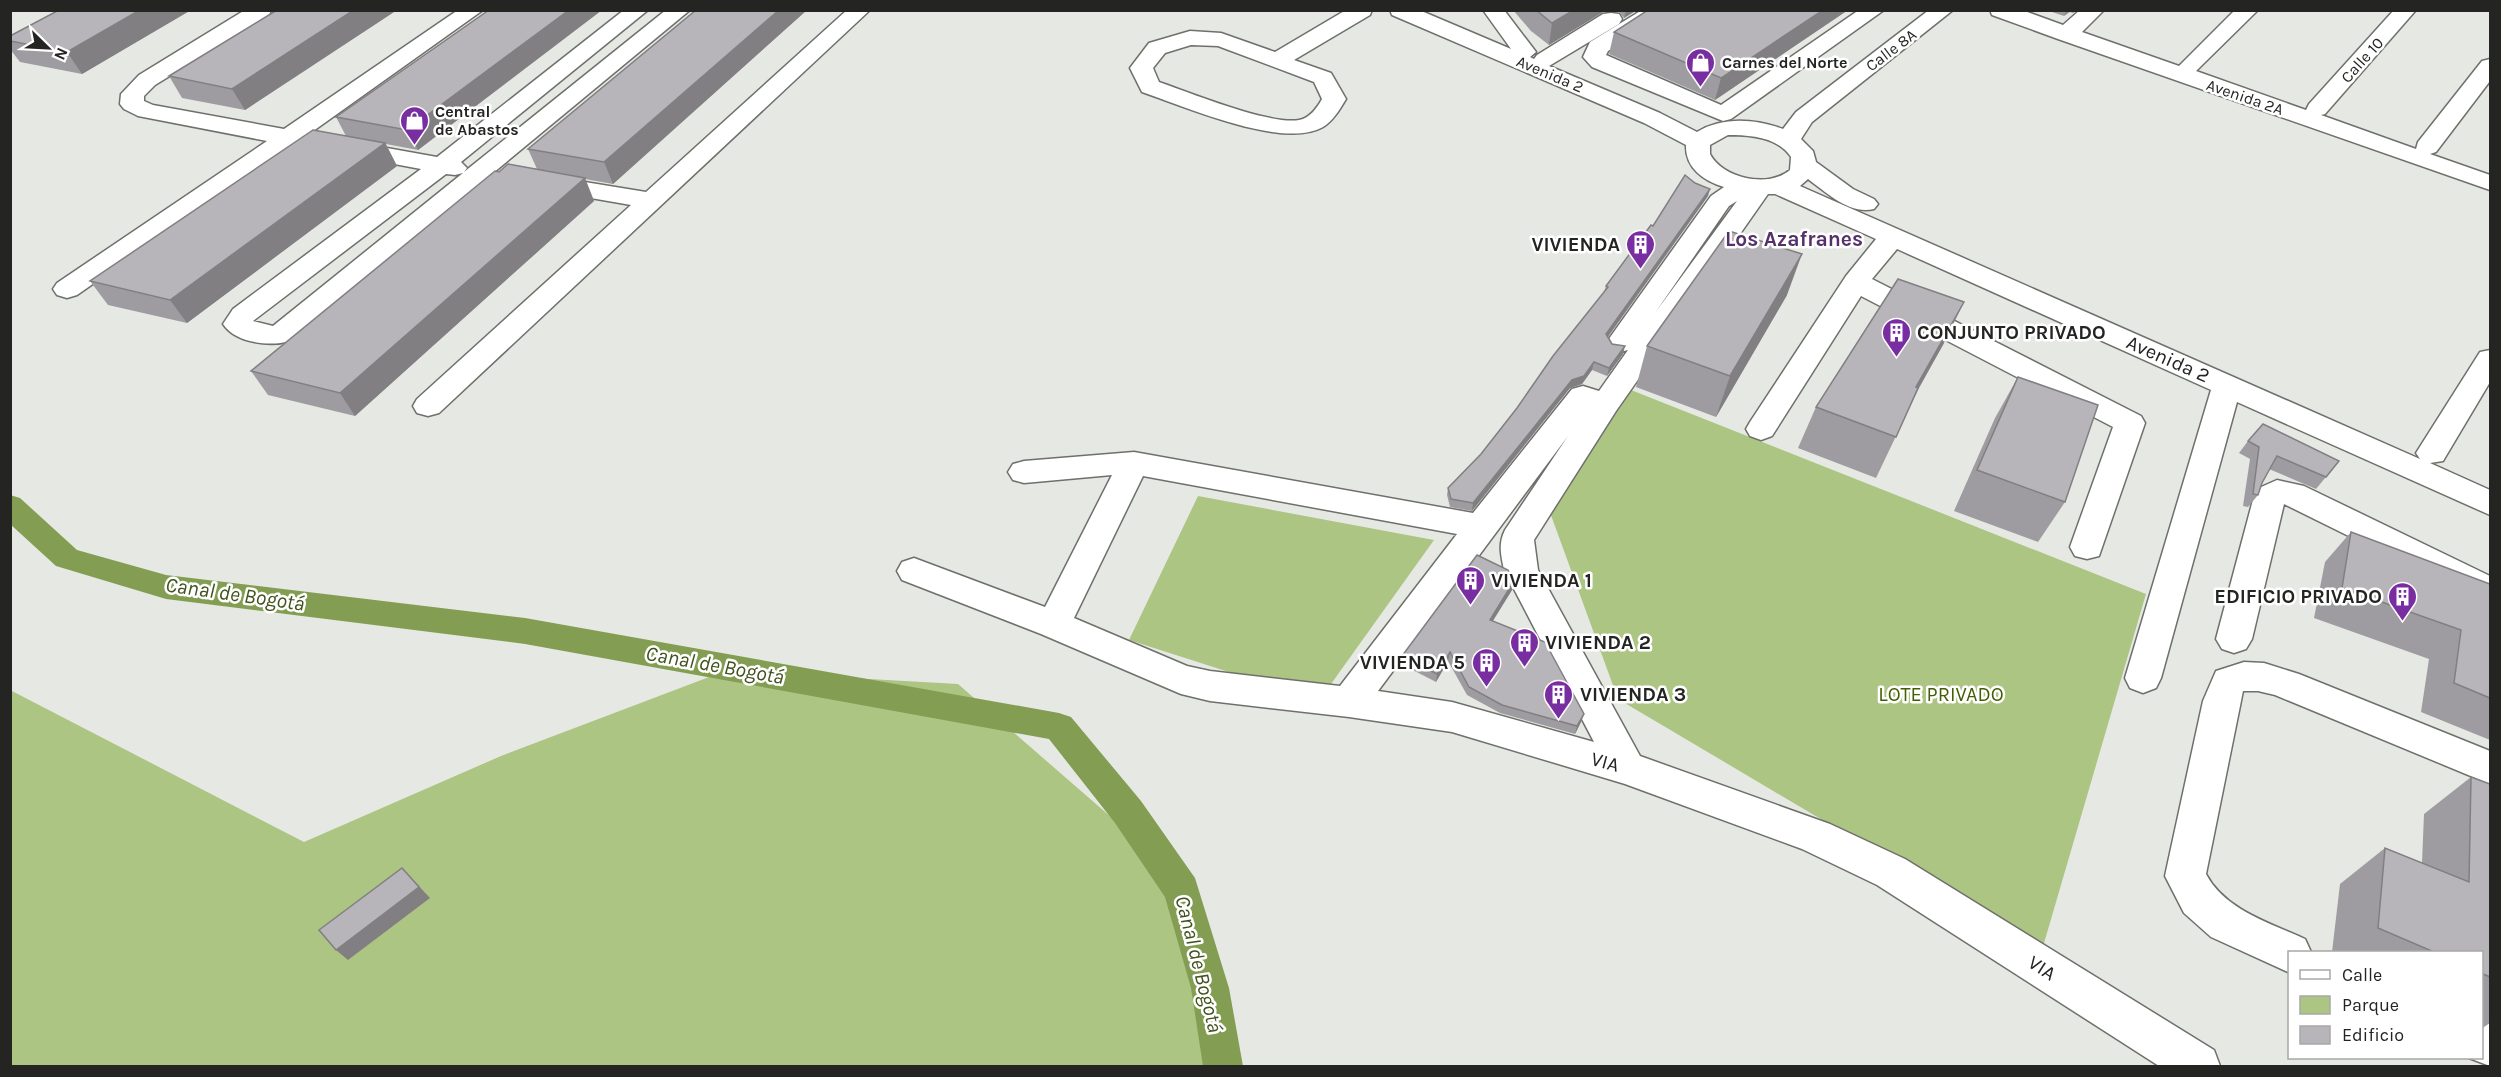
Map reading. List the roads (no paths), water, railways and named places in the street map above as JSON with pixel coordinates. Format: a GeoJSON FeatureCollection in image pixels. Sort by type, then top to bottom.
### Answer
{"type":"FeatureCollection","features":[{"type":"Feature","properties":{"kind":"street"},"geometry":{"type":"LineString","coordinates":[[261,10],[147,80],[133,94],[132,104],[146,111],[652,201]]}},
{"type":"Feature","properties":{"kind":"street"},"geometry":{"type":"LineString","coordinates":[[67,289],[473,10]]}},
{"type":"Feature","properties":{"kind":"street"},"geometry":{"type":"LineString","coordinates":[[638,10],[442,165],[243,315],[237,324],[244,329],[267,335],[280,335],[680,10]]}},
{"type":"Feature","properties":{"kind":"street"},"geometry":{"type":"LineString","coordinates":[[428,406],[860,10]]}},
{"type":"Feature","properties":{"kind":"street"},"geometry":{"type":"LineString","coordinates":[[1276,61],[1362,10]]}},
{"type":"Feature","properties":{"kind":"street","name":"Avenida 2"},"geometry":{"type":"LineString","coordinates":[[1400,10],[1652,118],[1698,142],[1696,151],[1700,162],[1710,171],[1725,179],[1761,186],[1893,236],[2490,502]]}},
{"type":"Feature","properties":{"kind":"street","name":"Avenida 2"},"geometry":{"type":"LineString","coordinates":[[1435,10],[1535,56],[1664,109],[1698,121],[1737,124]]}},
{"type":"Feature","properties":{"kind":"street"},"geometry":{"type":"LineString","coordinates":[[1493,10],[1504,29],[1535,56],[1625,10]]}},
{"type":"Feature","properties":{"kind":"street"},"geometry":{"type":"LineString","coordinates":[[1658,10],[1598,47],[1594,57],[1600,62],[1737,124],[1788,140]]}},
{"type":"Feature","properties":{"kind":"street"},"geometry":{"type":"LineString","coordinates":[[1698,142],[1715,130],[1737,124],[1874,10]]}},
{"type":"Feature","properties":{"kind":"street","name":"Calle 8A"},"geometry":{"type":"LineString","coordinates":[[1737,124],[1781,109],[1913,10]]}},
{"type":"Feature","properties":{"kind":"street","name":"Calle 8A"},"geometry":{"type":"LineString","coordinates":[[1788,140],[1804,117],[1943,10]]}},
{"type":"Feature","properties":{"kind":"street","name":"Avenida 2A"},"geometry":{"type":"LineString","coordinates":[[2000,10],[2190,66],[2490,169]]}},
{"type":"Feature","properties":{"kind":"street","name":"Avenida 2A"},"geometry":{"type":"LineString","coordinates":[[2029,10],[2071,30],[2490,183]]}},
{"type":"Feature","properties":{"kind":"street"},"geometry":{"type":"LineString","coordinates":[[2071,30],[2094,10]]}},
{"type":"Feature","properties":{"kind":"street"},"geometry":{"type":"LineString","coordinates":[[2190,66],[2248,10]]}},
{"type":"Feature","properties":{"kind":"street","name":"Calle 10"},"geometry":{"type":"LineString","coordinates":[[2317,109],[2406,10]]}},
{"type":"Feature","properties":{"kind":"street"},"geometry":{"type":"LineString","coordinates":[[1190,38],[1221,40],[1276,61],[1323,78],[1334,99],[1325,116],[1300,127],[1275,127],[1150,87],[1141,68],[1157,48],[1190,38]]}},
{"type":"Feature","properties":{"kind":"street"},"geometry":{"type":"LineString","coordinates":[[2427,147],[2490,66]]}},
{"type":"Feature","properties":{"kind":"street","name":"Avenida 2"},"geometry":{"type":"LineString","coordinates":[[1788,140],[1804,156],[1806,165],[1844,194],[1888,216],[2490,478]]}},
{"type":"Feature","properties":{"kind":"street"},"geometry":{"type":"LineString","coordinates":[[1349,702],[1481,526],[1594,400],[1761,186],[1793,181],[1802,174],[1806,165]]}},
{"type":"Feature","properties":{"kind":"street"},"geometry":{"type":"LineString","coordinates":[[1761,429],[1856,282],[1893,236]]}},
{"type":"Feature","properties":{"kind":"street"},"geometry":{"type":"LineString","coordinates":[[1856,282],[2130,423],[2087,547]]}},
{"type":"Feature","properties":{"kind":"street"},"geometry":{"type":"LineString","coordinates":[[2432,453],[2490,359]]}},
{"type":"Feature","properties":{"kind":"street"},"geometry":{"type":"LineString","coordinates":[[2143,678],[2227,385]]}},
{"type":"Feature","properties":{"kind":"street"},"geometry":{"type":"LineString","coordinates":[[1594,400],[1517,539],[1517,553],[1521,570],[1550,627],[1627,768]]}},
{"type":"Feature","properties":{"kind":"street"},"geometry":{"type":"LineString","coordinates":[[1024,472],[1134,463],[1481,526]]}},
{"type":"Feature","properties":{"kind":"street"},"geometry":{"type":"LineString","coordinates":[[1053,624],[1134,463]]}},
{"type":"Feature","properties":{"kind":"street"},"geometry":{"type":"LineString","coordinates":[[2234,639],[2270,495],[2277,491],[2293,494],[2490,591]]}},
{"type":"Feature","properties":{"kind":"street","name":"VIA"},"geometry":{"type":"LineString","coordinates":[[914,571],[1053,624],[1181,679],[1210,686],[1452,717],[1627,768],[1816,836],[1882,867],[2198,1066]]}},
{"type":"Feature","properties":{"kind":"street"},"geometry":{"type":"LineString","coordinates":[[2288,954],[2226,923],[2198,900],[2185,876],[2221,701],[2229,681],[2242,675],[2260,676],[2286,684],[2490,768]]}},
{"type":"Feature","properties":{"kind":"waterway","name":"Canal de Bogotá"},"geometry":{"type":"LineString","coordinates":[[10,506],[67,558],[166,587],[525,631],[1059,727],[1128,812],[1182,890],[1210,988],[1223,1066]]}},
{"type":"Feature","properties":{"kind":"place","name":"Carnes del Norte"},"geometry":{"type":"Point","coordinates":[1701,88]}},
{"type":"Feature","properties":{"kind":"place","name":"Central de Abastos"},"geometry":{"type":"Point","coordinates":[414,146]}},
{"type":"Feature","properties":{"kind":"place","name":"VIVIENDA"},"geometry":{"type":"Point","coordinates":[1641,270]}},
{"type":"Feature","properties":{"kind":"place","name":"CONJUNTO PRIVADO"},"geometry":{"type":"Point","coordinates":[1896,358]}},
{"type":"Feature","properties":{"kind":"place","name":"VIVIENDA 1"},"geometry":{"type":"Point","coordinates":[1470,606]}},
{"type":"Feature","properties":{"kind":"place","name":"EDIFICIO PRIVADO"},"geometry":{"type":"Point","coordinates":[2403,622]}},
{"type":"Feature","properties":{"kind":"place","name":"VIVIENDA 2"},"geometry":{"type":"Point","coordinates":[1524,668]}},
{"type":"Feature","properties":{"kind":"place","name":"VIVIENDA 5"},"geometry":{"type":"Point","coordinates":[1486,688]}},
{"type":"Feature","properties":{"kind":"place","name":"VIVIENDA 3"},"geometry":{"type":"Point","coordinates":[1559,720]}},
{"type":"Feature","properties":{"kind":"district","name":"Los Azafranes"},"geometry":{"type":"Point","coordinates":[1794,239]}},
{"type":"Feature","properties":{"kind":"park label","name":"LOTE PRIVADO"},"geometry":{"type":"Point","coordinates":[1941,694]}}]}
